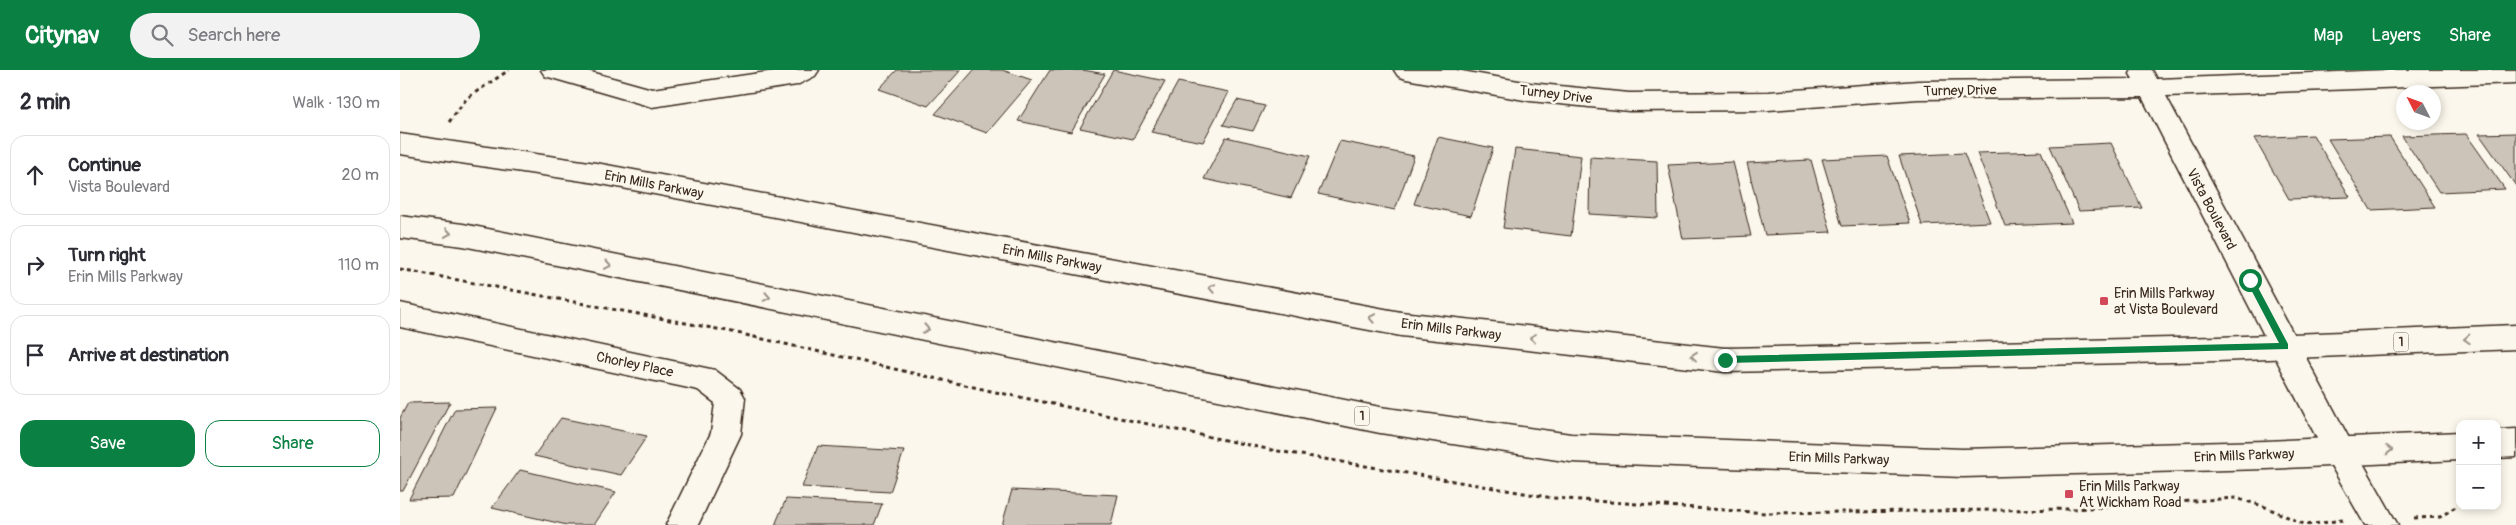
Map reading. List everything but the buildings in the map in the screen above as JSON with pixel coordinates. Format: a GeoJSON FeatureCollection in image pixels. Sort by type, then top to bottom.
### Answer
{"type":"FeatureCollection","features":[{"type":"Feature","properties":{"kind":"main road"},"geometry":{"type":"LineString","coordinates":[[554,70],[652,98],[729,88],[797,76],[808,70]]}},
{"type":"Feature","properties":{"kind":"main road","name":"Turney Drive"},"geometry":{"type":"LineString","coordinates":[[1406,70],[1530,92],[1629,102],[1768,101],[1918,90],[2144,79],[2516,74]]}},
{"type":"Feature","properties":{"kind":"main road","name":"Vista Boulevard"},"geometry":{"type":"LineString","coordinates":[[2144,79],[2340,452],[2382,525]]}},
{"type":"Feature","properties":{"kind":"main road","name":"Erin Mills Parkway"},"geometry":{"type":"LineString","coordinates":[[400,144],[596,173],[1402,324],[1715,359],[2285,347],[2516,337]]}},
{"type":"Feature","properties":{"kind":"main road","name":"Erin Mills Parkway"},"geometry":{"type":"LineString","coordinates":[[400,227],[463,235],[1380,420],[1571,448],[1963,463],[2340,452],[2456,446]]}},
{"type":"Feature","properties":{"kind":"main road","name":"Chorley Place"},"geometry":{"type":"LineString","coordinates":[[400,316],[705,379],[730,398],[726,434],[682,525]]}},
{"type":"Feature","properties":{"kind":"main road"},"geometry":{"type":"LineString","coordinates":[[2501,444],[2516,443]]}},
{"type":"Feature","properties":{"kind":"path"},"geometry":{"type":"LineString","coordinates":[[449,122],[467,98],[509,70]]}},
{"type":"Feature","properties":{"kind":"path"},"geometry":{"type":"LineString","coordinates":[[2412,518],[2440,517],[2456,507]]}},
{"type":"Feature","properties":{"kind":"path"},"geometry":{"type":"LineString","coordinates":[[2317,525],[2330,520]]}},
{"type":"Feature","properties":{"kind":"place","name":"Erin Mills Parkway at Vista Boulevard"},"geometry":{"type":"Point","coordinates":[2104,301]}},
{"type":"Feature","properties":{"kind":"place","name":"Erin Mills Parkway At Wickham Road"},"geometry":{"type":"Point","coordinates":[2069,494]}},
{"type":"Feature","properties":{"kind":"route"},"geometry":{"type":"LineString","coordinates":[[1725,360],[2285,347],[2250,280]]}}]}
